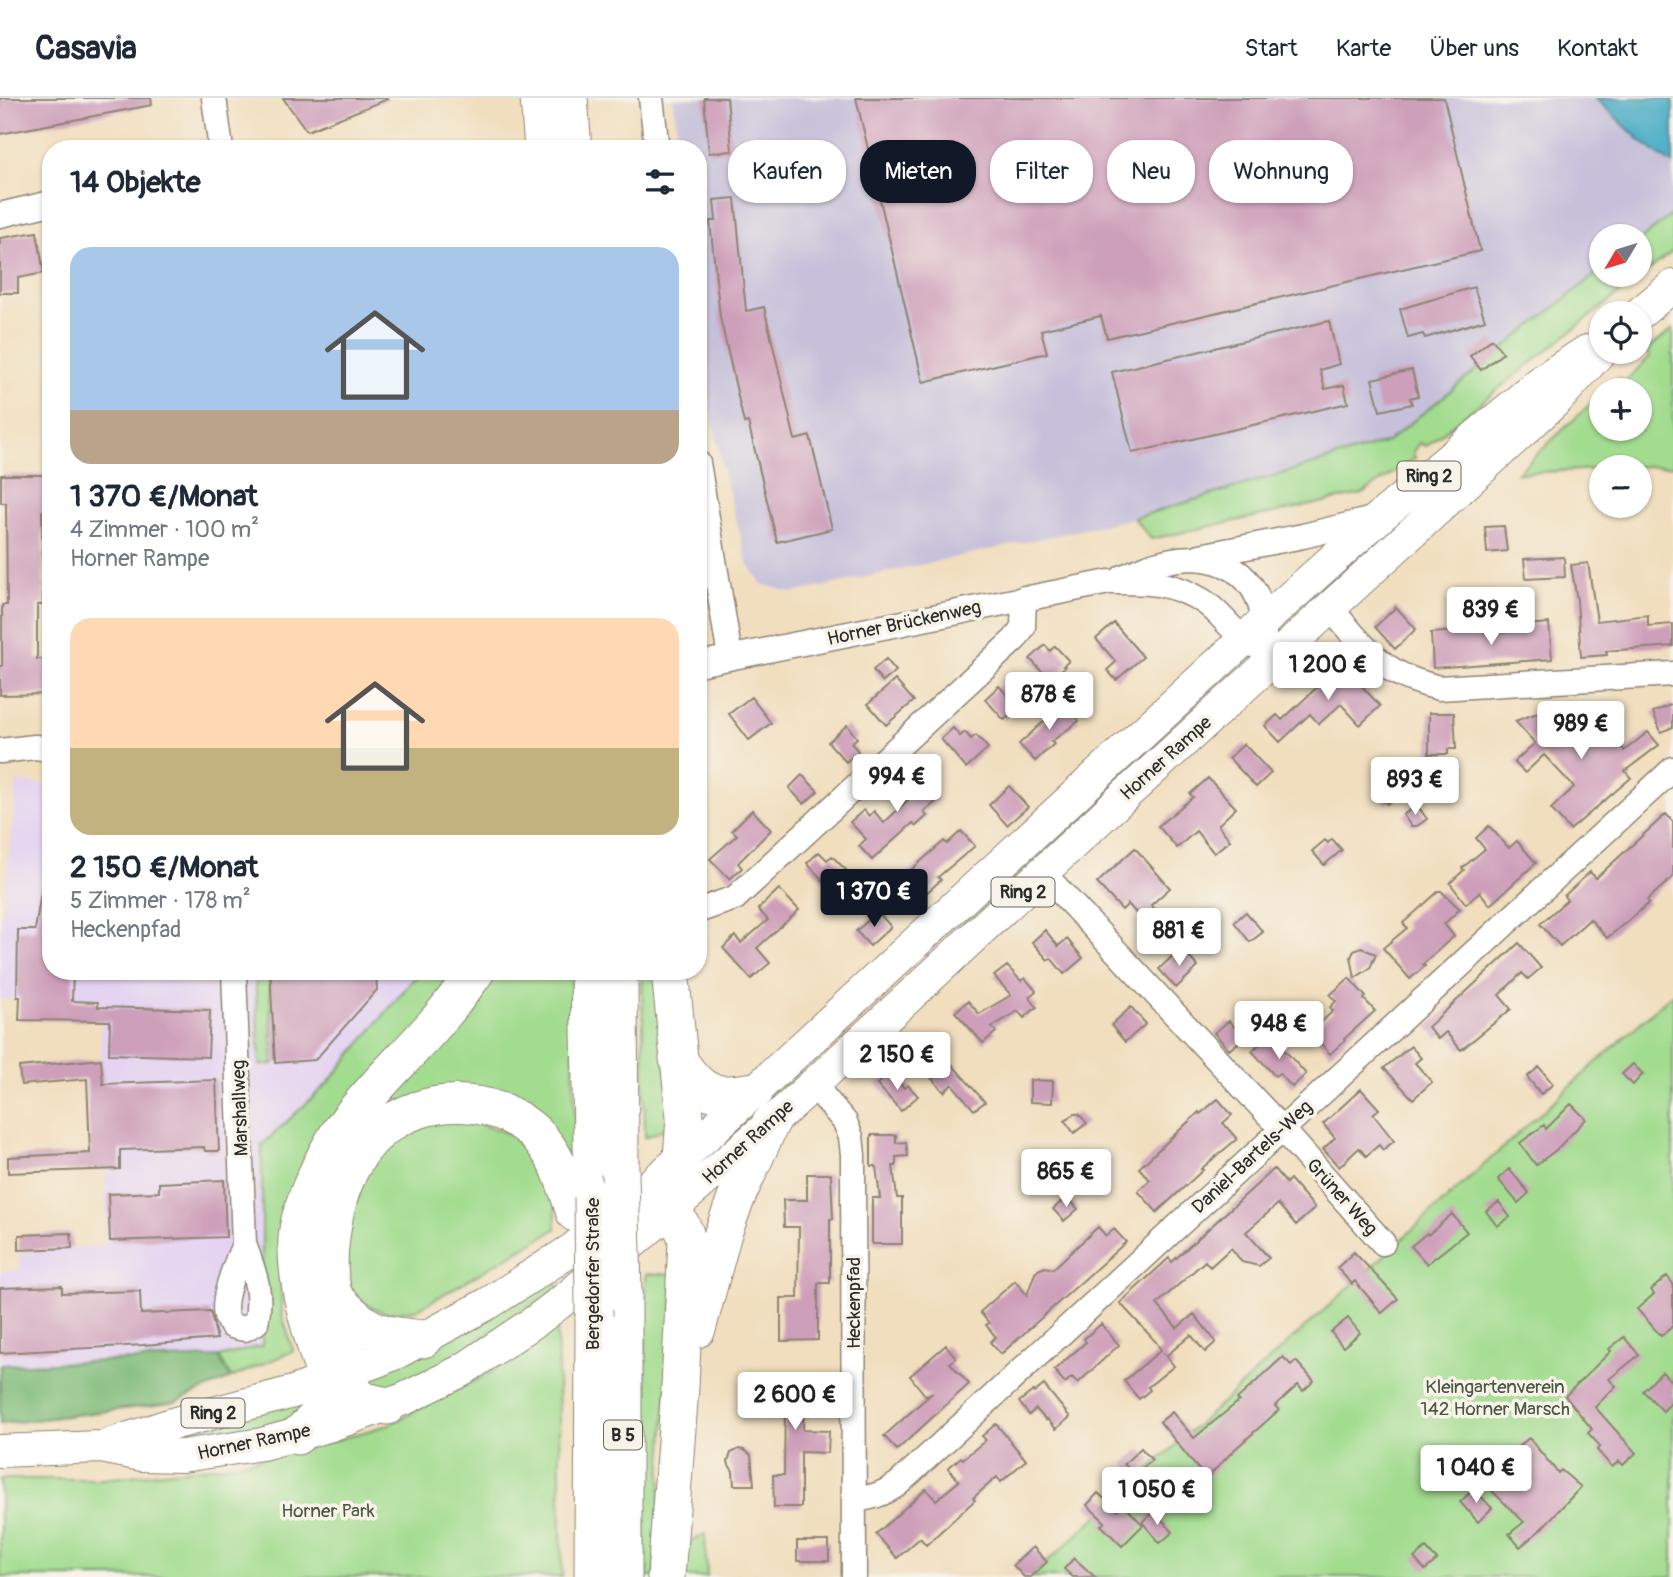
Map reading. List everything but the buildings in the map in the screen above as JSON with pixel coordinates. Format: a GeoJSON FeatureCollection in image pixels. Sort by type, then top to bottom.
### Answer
{"type":"FeatureCollection","features":[{"type":"Feature","properties":{"kind":"highway"},"geometry":{"type":"LineString","coordinates":[[539,98],[542,140]]}},
{"type":"Feature","properties":{"kind":"highway"},"geometry":{"type":"LineString","coordinates":[[569,98],[572,140]]}},
{"type":"Feature","properties":{"kind":"highway"},"geometry":{"type":"LineString","coordinates":[[387,1406],[365,1401],[341,1379],[307,1314],[299,1271],[297,1237],[307,1196],[342,1127],[435,1025],[470,980]]}},
{"type":"Feature","properties":{"kind":"highway","name":"Bergedorfer Straße"},"geometry":{"type":"LineString","coordinates":[[589,980],[584,1205],[586,1322],[593,1388],[593,1577]]}},
{"type":"Feature","properties":{"kind":"highway","name":"Bergedorfer Straße"},"geometry":{"type":"LineString","coordinates":[[619,980],[626,1187],[623,1293],[623,1577]]}},
{"type":"Feature","properties":{"kind":"highway"},"geometry":{"type":"LineString","coordinates":[[670,1210],[682,1158],[685,1117],[671,980]]}},
{"type":"Feature","properties":{"kind":"highway"},"geometry":{"type":"LineString","coordinates":[[678,1059],[698,1085],[711,1093],[729,1095],[763,1107],[737,1196],[723,1233],[680,1387]]}},
{"type":"Feature","properties":{"kind":"highway"},"geometry":{"type":"LineString","coordinates":[[297,1436],[324,1410],[341,1379],[335,1298],[330,1277],[333,1223],[347,1176],[356,1159],[380,1130],[397,1119],[435,1105],[462,1103],[482,1105],[500,1111],[520,1121],[537,1135],[550,1150],[584,1205]]}},
{"type":"Feature","properties":{"kind":"highway"},"geometry":{"type":"LineString","coordinates":[[626,1187],[670,1210],[683,1228],[687,1247],[666,1577]]}},
{"type":"Feature","properties":{"kind":"highway"},"geometry":{"type":"LineString","coordinates":[[335,1298],[369,1327],[390,1335],[423,1339]]}},
{"type":"Feature","properties":{"kind":"main road"},"geometry":{"type":"LineString","coordinates":[[1652,303],[1673,286]]}},
{"type":"Feature","properties":{"kind":"main road","name":"Horner Rampe"},"geometry":{"type":"LineString","coordinates":[[0,1451],[101,1447],[142,1455],[182,1457],[297,1436],[387,1406],[461,1371],[537,1320],[720,1168],[802,1048],[1265,639],[1381,516],[1544,379],[1589,349]]}},
{"type":"Feature","properties":{"kind":"main road","name":"Horner Rampe"},"geometry":{"type":"LineString","coordinates":[[101,1447],[172,1424],[341,1379],[398,1352],[489,1303],[573,1249],[626,1187],[682,1158],[763,1107],[813,1084],[1250,681],[1265,639],[1330,608],[1559,399],[1590,364]]}},
{"type":"Feature","properties":{"kind":"main road"},"geometry":{"type":"LineString","coordinates":[[802,1048],[813,1084]]}},
{"type":"Feature","properties":{"kind":"street"},"geometry":{"type":"LineString","coordinates":[[214,98],[220,140]]}},
{"type":"Feature","properties":{"kind":"street"},"geometry":{"type":"LineString","coordinates":[[651,98],[656,140]]}},
{"type":"Feature","properties":{"kind":"street"},"geometry":{"type":"LineString","coordinates":[[0,215],[42,205]]}},
{"type":"Feature","properties":{"kind":"street","name":"Horner Brückenweg"},"geometry":{"type":"LineString","coordinates":[[707,662],[1109,582],[1159,563],[1303,536],[1381,516]]}},
{"type":"Feature","properties":{"kind":"street"},"geometry":{"type":"LineString","coordinates":[[707,518],[730,657]]}},
{"type":"Feature","properties":{"kind":"street","name":"Horner Brückenweg"},"geometry":{"type":"LineString","coordinates":[[1189,558],[1216,561],[1248,580],[1260,601],[1265,639]]}},
{"type":"Feature","properties":{"kind":"street","name":"Horner Brückenweg"},"geometry":{"type":"LineString","coordinates":[[1109,582],[1170,585],[1205,602],[1224,618],[1265,639]]}},
{"type":"Feature","properties":{"kind":"street"},"geometry":{"type":"LineString","coordinates":[[707,908],[735,898],[1015,639],[1023,627],[1024,598]]}},
{"type":"Feature","properties":{"kind":"street"},"geometry":{"type":"LineString","coordinates":[[1330,608],[1367,649],[1388,667],[1410,679],[1439,688],[1673,674]]}},
{"type":"Feature","properties":{"kind":"street"},"geometry":{"type":"LineString","coordinates":[[0,731],[42,748]]}},
{"type":"Feature","properties":{"kind":"street"},"geometry":{"type":"LineString","coordinates":[[0,751],[42,748]]}},
{"type":"Feature","properties":{"kind":"street","name":"Daniel-Bartels-Weg"},"geometry":{"type":"LineString","coordinates":[[854,1499],[879,1495],[898,1484],[1673,769]]}},
{"type":"Feature","properties":{"kind":"street","name":"Grüner Weg"},"geometry":{"type":"LineString","coordinates":[[1043,873],[1282,1129],[1383,1243]]}},
{"type":"Feature","properties":{"kind":"street","name":"Marshallweg"},"geometry":{"type":"LineString","coordinates":[[234,980],[244,1244]]}},
{"type":"Feature","properties":{"kind":"street","name":"Heckenpfad"},"geometry":{"type":"LineString","coordinates":[[813,1084],[845,1122],[851,1137],[853,1155],[854,1577]]}},
{"type":"Feature","properties":{"kind":"shaded area"},"geometry":{"type":"Polygon","coordinates":[[[673,98],[1595,98],[1643,143],[1673,165],[1673,213],[1652,230],[1652,224],[1589,224],[1589,280],[1387,442],[1134,518],[793,593],[762,584],[748,564],[723,470],[707,394],[707,140],[678,140],[673,98]]]}},
{"type":"Feature","properties":{"kind":"shaded area"},"geometry":{"type":"Polygon","coordinates":[[[17,782],[42,784],[42,980],[413,980],[328,1083],[262,1145],[262,1346],[219,1357],[0,1365],[0,1271],[20,1270],[19,1252],[106,1246],[105,1133],[89,1134],[85,1079],[103,1077],[101,1000],[0,999],[0,932],[17,782]]]}},
{"type":"Feature","properties":{"kind":"green space"},"geometry":{"type":"Polygon","coordinates":[[[1671,215],[1673,251],[1652,268],[1652,230],[1671,215]]]}},
{"type":"Feature","properties":{"kind":"green space"},"geometry":{"type":"Polygon","coordinates":[[[1589,280],[1589,287],[1627,287],[1610,301],[1589,301],[1589,317],[1426,446],[1419,443],[1413,452],[1415,458],[1362,494],[1151,539],[1134,518],[1387,442],[1589,280]]]}},
{"type":"Feature","properties":{"kind":"green space"},"geometry":{"type":"Polygon","coordinates":[[[1673,329],[1673,466],[1652,466],[1652,455],[1589,455],[1589,470],[1517,473],[1589,405],[1589,441],[1652,441],[1652,378],[1628,378],[1643,364],[1652,364],[1652,346],[1673,329]]]}},
{"type":"Feature","properties":{"kind":"green space"},"geometry":{"type":"Polygon","coordinates":[[[1078,807],[1085,814],[966,928],[962,925],[986,893],[1078,807]]]}},
{"type":"Feature","properties":{"kind":"green space"},"geometry":{"type":"Polygon","coordinates":[[[255,980],[269,980],[273,1064],[260,1065],[255,980]]]}},
{"type":"Feature","properties":{"kind":"green space"},"geometry":{"type":"Polygon","coordinates":[[[413,980],[453,980],[279,1251],[282,1314],[293,1351],[231,1378],[219,1357],[262,1346],[262,1145],[328,1083],[413,980]]]}},
{"type":"Feature","properties":{"kind":"green space"},"geometry":{"type":"Polygon","coordinates":[[[486,980],[571,980],[576,1166],[524,1110],[369,1127],[380,1097],[486,980]]]}},
{"type":"Feature","properties":{"kind":"green space"},"geometry":{"type":"Polygon","coordinates":[[[642,980],[658,980],[671,1125],[645,1138],[642,980]]]}},
{"type":"Feature","properties":{"kind":"green space","name":"Kleingartenverein 142 Horner Marsch"},"geometry":{"type":"Polygon","coordinates":[[[1673,993],[1673,1577],[1031,1577],[1047,1562],[1673,993]]]}},
{"type":"Feature","properties":{"kind":"green space"},"geometry":{"type":"Polygon","coordinates":[[[798,1069],[803,1081],[726,1146],[721,1134],[798,1069]]]}},
{"type":"Feature","properties":{"kind":"green space"},"geometry":{"type":"Polygon","coordinates":[[[452,1115],[520,1137],[544,1170],[555,1198],[556,1229],[416,1310],[387,1313],[371,1307],[344,1288],[343,1226],[373,1154],[409,1126],[452,1115]]]}},
{"type":"Feature","properties":{"kind":"green space"},"geometry":{"type":"Polygon","coordinates":[[[554,1273],[559,1288],[427,1373],[388,1390],[366,1389],[363,1379],[554,1273]]]}},
{"type":"Feature","properties":{"kind":"green space"},"geometry":{"type":"Polygon","coordinates":[[[646,1274],[674,1274],[655,1577],[644,1577],[646,1274]]]}},
{"type":"Feature","properties":{"kind":"green space","name":"Horner Park"},"geometry":{"type":"Polygon","coordinates":[[[557,1324],[562,1577],[0,1577],[0,1479],[104,1479],[235,1464],[312,1447],[388,1425],[488,1374],[557,1324]]]}},
{"type":"Feature","properties":{"kind":"green space"},"geometry":{"type":"Polygon","coordinates":[[[219,1357],[231,1378],[173,1403],[0,1424],[0,1365],[219,1357]]]}},
{"type":"Feature","properties":{"kind":"green space"},"geometry":{"type":"Polygon","coordinates":[[[315,1395],[300,1416],[263,1426],[168,1438],[315,1395]]]}},
{"type":"Feature","properties":{"kind":"green space"},"geometry":{"type":"Polygon","coordinates":[[[705,1534],[707,1577],[682,1577],[684,1545],[705,1534]]]}},
{"type":"Feature","properties":{"kind":"water"},"geometry":{"type":"Polygon","coordinates":[[[1595,98],[1673,98],[1673,165],[1643,143],[1595,98]]]}}]}
